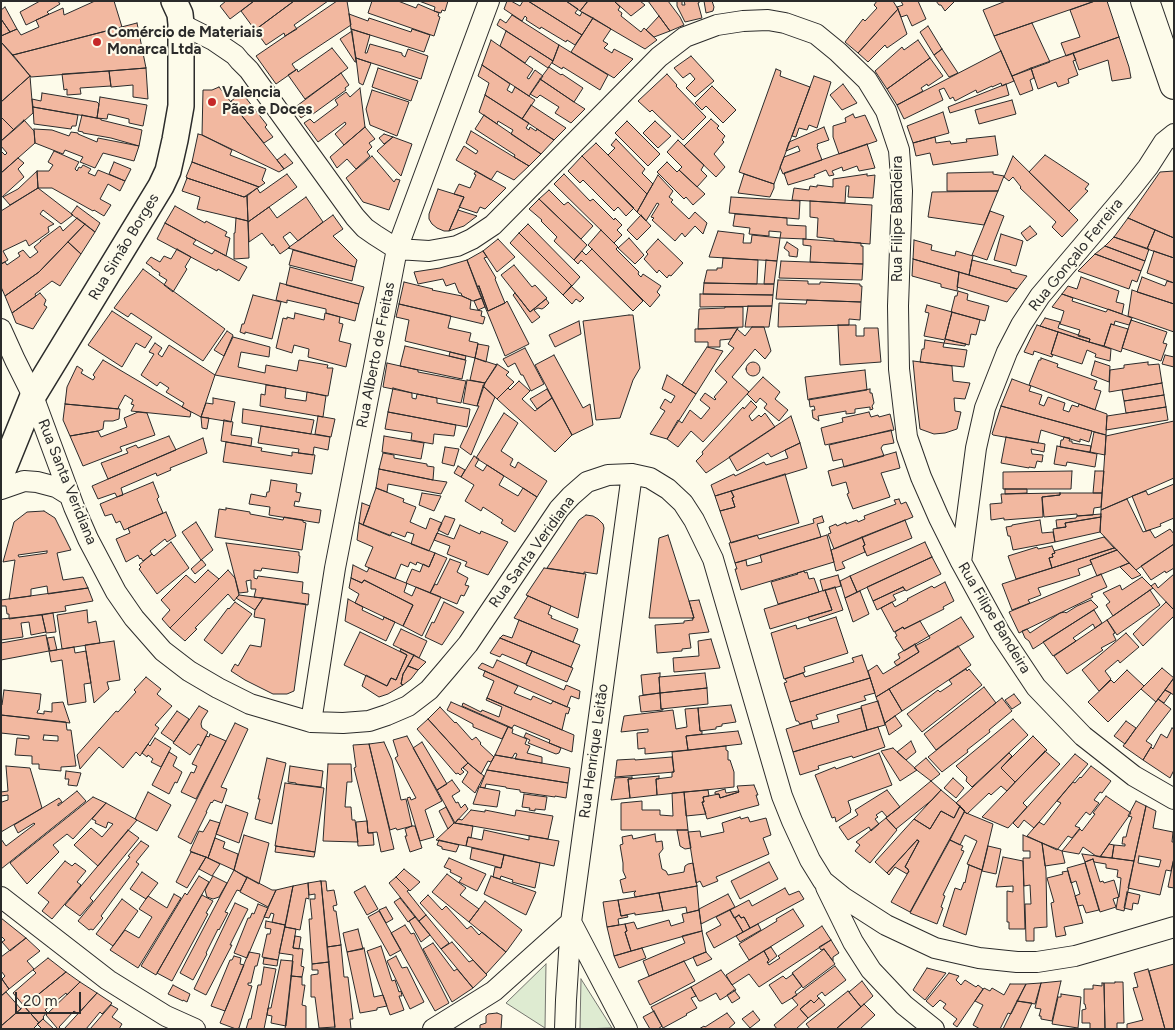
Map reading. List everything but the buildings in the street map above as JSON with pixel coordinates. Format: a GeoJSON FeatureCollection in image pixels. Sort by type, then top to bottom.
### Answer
{"type":"FeatureCollection","features":[{"type":"Feature","properties":{"kind":"main road"},"geometry":{"type":"LineString","coordinates":[[1145,1],[1174,85]]}},
{"type":"Feature","properties":{"kind":"street","name":"Rua Alberto de Freitas"},"geometry":{"type":"LineString","coordinates":[[311,722],[335,568],[396,249],[489,1]]}},
{"type":"Feature","properties":{"kind":"street"},"geometry":{"type":"LineString","coordinates":[[178,13],[240,60],[355,217],[375,235],[396,249]]}},
{"type":"Feature","properties":{"kind":"street","name":"Rua Simão Borges"},"geometry":{"type":"LineString","coordinates":[[1,475],[33,396],[161,186],[168,171],[181,106],[178,13]]}},
{"type":"Feature","properties":{"kind":"street","name":"Rua Filipe Bandeira"},"geometry":{"type":"LineString","coordinates":[[396,249],[429,251],[457,246],[472,239],[493,225],[659,57],[685,37],[717,25],[768,20],[785,22],[816,34],[867,80],[886,111],[899,150],[902,191],[898,306],[899,369],[907,437],[920,477],[961,562],[1000,633],[1036,687],[1082,736],[1134,776],[1174,799]]}},
{"type":"Feature","properties":{"kind":"street","name":"Rua Gonçalo Ferreira"},"geometry":{"type":"LineString","coordinates":[[961,562],[978,440],[985,408],[1021,325],[1040,296],[1129,191],[1148,167],[1164,142],[1174,134]]}},
{"type":"Feature","properties":{"kind":"street","name":"Rua Santa Veridiana"},"geometry":{"type":"LineString","coordinates":[[1,329],[33,396],[69,495],[88,539],[116,592],[134,618],[163,650],[189,671],[218,688],[250,704],[311,722],[343,723],[368,721],[408,706],[429,690],[468,644],[559,509],[571,496],[587,482],[608,475],[632,474],[650,478],[668,489],[683,503],[694,520],[713,559],[782,796],[810,860],[823,881],[844,898],[886,925],[935,948],[979,958],[1037,962],[1075,956],[1174,927]]}},
{"type":"Feature","properties":{"kind":"street","name":"Rua Henrique Leitão"},"geometry":{"type":"LineString","coordinates":[[565,1029],[571,922],[632,474]]}},
{"type":"Feature","properties":{"kind":"street"},"geometry":{"type":"LineString","coordinates":[[1,489],[24,481],[37,482],[56,487],[69,495]]}},
{"type":"Feature","properties":{"kind":"street"},"geometry":{"type":"LineString","coordinates":[[823,881],[852,942],[871,970],[904,1005],[934,1029]]}},
{"type":"Feature","properties":{"kind":"street"},"geometry":{"type":"LineString","coordinates":[[1,897],[108,980],[166,1016],[195,1029]]}},
{"type":"Feature","properties":{"kind":"street"},"geometry":{"type":"LineString","coordinates":[[433,1029],[494,991],[571,922],[627,1029]]}},
{"type":"Feature","properties":{"kind":"green space"},"geometry":{"type":"Polygon","coordinates":[[[546,964],[545,1028],[506,1003],[546,964]]]}},
{"type":"Feature","properties":{"kind":"green space"},"geometry":{"type":"Polygon","coordinates":[[[581,979],[612,1028],[580,1029],[581,979]]]}},
{"type":"Feature","properties":{"kind":"place","name":"Comércio de Materiais Monarca Ltda"},"geometry":{"type":"Point","coordinates":[97,42]}},
{"type":"Feature","properties":{"kind":"place","name":"Valencia Pães e Doces"},"geometry":{"type":"Point","coordinates":[212,102]}}]}
